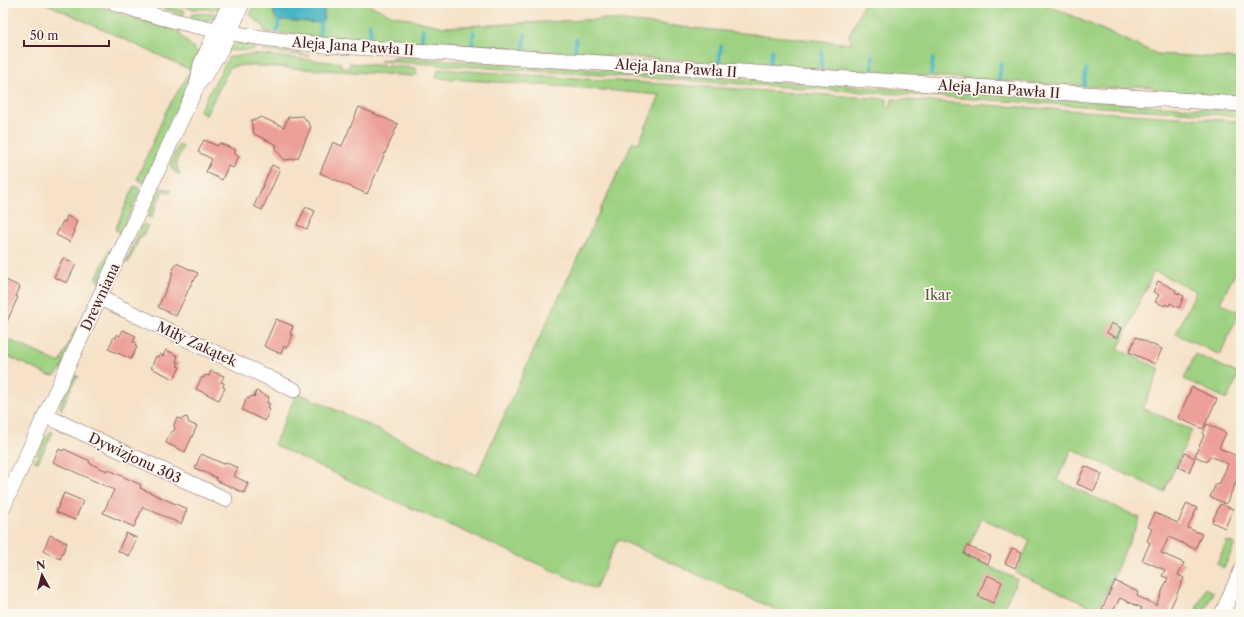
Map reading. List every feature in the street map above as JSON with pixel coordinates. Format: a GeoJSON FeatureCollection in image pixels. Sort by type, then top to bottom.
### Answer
{"type":"FeatureCollection","features":[{"type":"Feature","properties":{"kind":"street","name":"Aleja Jana Pawła II"},"geometry":{"type":"LineString","coordinates":[[115,3],[168,20],[222,32],[322,46],[1241,104]]}},
{"type":"Feature","properties":{"kind":"street","name":"Drewniana"},"geometry":{"type":"LineString","coordinates":[[3,507],[197,86],[210,69],[230,3]]}},
{"type":"Feature","properties":{"kind":"street","name":"Drewniana"},"geometry":{"type":"LineString","coordinates":[[222,32],[242,3]]}},
{"type":"Feature","properties":{"kind":"street","name":"Miły Zakątek"},"geometry":{"type":"LineString","coordinates":[[100,298],[294,390]]}},
{"type":"Feature","properties":{"kind":"street","name":"Dywizjonu 303"},"geometry":{"type":"LineString","coordinates":[[46,416],[225,499]]}},
{"type":"Feature","properties":{"kind":"street"},"geometry":{"type":"LineString","coordinates":[[1222,614],[1241,571]]}},
{"type":"Feature","properties":{"kind":"green space"},"geometry":{"type":"Polygon","coordinates":[[[45,3],[92,3],[127,16],[180,31],[180,35],[199,53],[182,103],[144,183],[137,179],[167,109],[191,70],[45,3]]]}},
{"type":"Feature","properties":{"kind":"green space"},"geometry":{"type":"Polygon","coordinates":[[[150,3],[156,3],[185,11],[183,16],[150,3]]]}},
{"type":"Feature","properties":{"kind":"green space"},"geometry":{"type":"Polygon","coordinates":[[[172,3],[224,3],[222,7],[214,9],[193,9],[172,3]]]}},
{"type":"Feature","properties":{"kind":"green space"},"geometry":{"type":"Polygon","coordinates":[[[254,3],[365,3],[391,15],[444,27],[604,19],[852,44],[849,36],[864,3],[1043,3],[1157,54],[1241,59],[1241,97],[1159,92],[1152,87],[1133,86],[1128,89],[364,40],[265,32],[265,28],[250,15],[254,3]]]}},
{"type":"Feature","properties":{"kind":"green space"},"geometry":{"type":"Polygon","coordinates":[[[218,13],[212,19],[201,21],[190,18],[192,14],[218,13]]]}},
{"type":"Feature","properties":{"kind":"green space"},"geometry":{"type":"Polygon","coordinates":[[[238,43],[256,45],[255,50],[226,51],[230,46],[238,43]]]}},
{"type":"Feature","properties":{"kind":"green space"},"geometry":{"type":"Polygon","coordinates":[[[263,46],[309,56],[262,51],[263,46]]]}},
{"type":"Feature","properties":{"kind":"green space"},"geometry":{"type":"Polygon","coordinates":[[[255,54],[341,63],[341,67],[349,68],[350,63],[416,68],[417,74],[414,76],[246,65],[230,67],[206,115],[199,111],[229,57],[255,54]]]}},
{"type":"Feature","properties":{"kind":"green space"},"geometry":{"type":"Polygon","coordinates":[[[400,57],[1241,111],[1241,116],[380,61],[400,57]]]}},
{"type":"Feature","properties":{"kind":"green space","name":"Ikar"},"geometry":{"type":"Polygon","coordinates":[[[439,69],[887,99],[887,106],[891,107],[892,99],[1241,121],[1241,261],[1220,303],[1239,312],[1220,355],[1176,334],[1196,291],[1154,271],[1118,349],[1160,369],[1143,408],[1192,430],[1164,492],[1072,449],[1057,480],[1140,518],[1098,610],[1016,573],[1030,540],[981,518],[965,556],[1017,579],[1001,614],[786,614],[618,539],[595,589],[377,493],[274,445],[297,392],[477,475],[532,354],[632,143],[639,142],[660,95],[571,87],[436,78],[439,69]]]}},
{"type":"Feature","properties":{"kind":"green space"},"geometry":{"type":"Polygon","coordinates":[[[179,145],[183,147],[176,162],[180,175],[172,169],[171,166],[172,158],[179,145]]]}},
{"type":"Feature","properties":{"kind":"green space"},"geometry":{"type":"Polygon","coordinates":[[[134,186],[141,189],[116,243],[115,242],[120,232],[115,230],[134,186]]]}},
{"type":"Feature","properties":{"kind":"green space"},"geometry":{"type":"Polygon","coordinates":[[[164,188],[171,190],[170,193],[163,190],[151,218],[147,216],[157,193],[159,190],[164,188]]]}},
{"type":"Feature","properties":{"kind":"green space"},"geometry":{"type":"Polygon","coordinates":[[[143,224],[148,226],[142,238],[140,237],[128,263],[126,262],[143,224]]]}},
{"type":"Feature","properties":{"kind":"green space"},"geometry":{"type":"Polygon","coordinates":[[[109,251],[114,251],[101,282],[96,279],[109,251]]]}},
{"type":"Feature","properties":{"kind":"green space"},"geometry":{"type":"Polygon","coordinates":[[[76,327],[79,329],[61,370],[55,376],[48,375],[3,354],[3,337],[60,363],[76,327]]]}},
{"type":"Feature","properties":{"kind":"green space"},"geometry":{"type":"Polygon","coordinates":[[[1195,354],[1239,374],[1227,399],[1184,379],[1195,354]]]}},
{"type":"Feature","properties":{"kind":"green space"},"geometry":{"type":"Polygon","coordinates":[[[74,375],[79,377],[76,378],[61,410],[60,405],[74,375]]]}},
{"type":"Feature","properties":{"kind":"green space"},"geometry":{"type":"Polygon","coordinates":[[[50,432],[53,432],[38,462],[34,461],[46,436],[50,432]]]}},
{"type":"Feature","properties":{"kind":"green space"},"geometry":{"type":"Polygon","coordinates":[[[1227,541],[1235,544],[1224,568],[1217,564],[1227,541]]]}},
{"type":"Feature","properties":{"kind":"green space"},"geometry":{"type":"Polygon","coordinates":[[[1205,588],[1213,592],[1204,612],[1196,609],[1205,588]]]}},
{"type":"Feature","properties":{"kind":"water"},"geometry":{"type":"Polygon","coordinates":[[[278,3],[318,3],[324,7],[324,19],[321,23],[278,20],[275,18],[274,12],[278,3]]]}},
{"type":"Feature","properties":{"kind":"building"},"geometry":{"type":"Polygon","coordinates":[[[359,107],[398,124],[367,194],[320,173],[333,142],[342,146],[359,107]]]}},
{"type":"Feature","properties":{"kind":"building"},"geometry":{"type":"Polygon","coordinates":[[[303,116],[311,127],[298,158],[285,160],[275,149],[277,145],[254,134],[251,120],[261,117],[284,127],[288,117],[303,116]]]}},
{"type":"Feature","properties":{"kind":"building"},"geometry":{"type":"Polygon","coordinates":[[[204,140],[218,146],[219,143],[236,150],[234,154],[239,156],[233,168],[228,166],[222,180],[206,172],[212,159],[198,152],[204,140]]]}},
{"type":"Feature","properties":{"kind":"building"},"geometry":{"type":"Polygon","coordinates":[[[272,165],[280,169],[262,210],[254,206],[272,165]]]}},
{"type":"Feature","properties":{"kind":"building"},"geometry":{"type":"Polygon","coordinates":[[[306,207],[315,211],[307,229],[297,225],[306,207]]]}},
{"type":"Feature","properties":{"kind":"building"},"geometry":{"type":"Polygon","coordinates":[[[67,216],[77,221],[73,231],[75,231],[70,242],[56,235],[63,221],[65,222],[67,216]]]}},
{"type":"Feature","properties":{"kind":"building"},"geometry":{"type":"Polygon","coordinates":[[[63,258],[76,264],[67,283],[54,277],[63,258]]]}},
{"type":"Feature","properties":{"kind":"building"},"geometry":{"type":"Polygon","coordinates":[[[176,263],[198,273],[194,281],[193,280],[176,316],[158,307],[173,274],[171,274],[176,263]]]}},
{"type":"Feature","properties":{"kind":"building"},"geometry":{"type":"Polygon","coordinates":[[[6,280],[20,287],[16,296],[18,297],[3,330],[3,285],[6,280]]]}},
{"type":"Feature","properties":{"kind":"building"},"geometry":{"type":"Polygon","coordinates":[[[1158,281],[1184,296],[1179,308],[1170,303],[1169,306],[1165,304],[1165,306],[1155,302],[1159,295],[1153,292],[1158,281]]]}},
{"type":"Feature","properties":{"kind":"building"},"geometry":{"type":"Polygon","coordinates":[[[276,319],[293,326],[290,334],[293,335],[287,348],[284,346],[281,354],[264,346],[276,319]]]}},
{"type":"Feature","properties":{"kind":"building"},"geometry":{"type":"Polygon","coordinates":[[[1111,323],[1121,328],[1117,338],[1107,333],[1111,323]]]}},
{"type":"Feature","properties":{"kind":"building"},"geometry":{"type":"Polygon","coordinates":[[[123,330],[136,336],[133,342],[136,343],[135,346],[137,347],[131,359],[108,349],[114,337],[116,338],[117,334],[120,336],[123,330]]]}},
{"type":"Feature","properties":{"kind":"building"},"geometry":{"type":"Polygon","coordinates":[[[1136,337],[1162,349],[1155,364],[1129,352],[1136,337]]]}},
{"type":"Feature","properties":{"kind":"building"},"geometry":{"type":"Polygon","coordinates":[[[166,350],[178,356],[176,361],[179,363],[177,366],[180,367],[174,379],[151,368],[156,356],[159,357],[160,354],[163,356],[166,350]]]}},
{"type":"Feature","properties":{"kind":"building"},"geometry":{"type":"Polygon","coordinates":[[[211,371],[224,376],[221,382],[224,383],[223,387],[225,388],[219,400],[196,389],[202,377],[204,378],[205,375],[209,376],[211,371]]]}},
{"type":"Feature","properties":{"kind":"building"},"geometry":{"type":"Polygon","coordinates":[[[1192,387],[1217,399],[1203,429],[1178,418],[1192,387]]]}},
{"type":"Feature","properties":{"kind":"building"},"geometry":{"type":"Polygon","coordinates":[[[256,391],[269,397],[267,403],[270,404],[268,407],[270,409],[265,421],[242,410],[247,398],[249,399],[251,396],[254,397],[256,391]]]}},
{"type":"Feature","properties":{"kind":"building"},"geometry":{"type":"Polygon","coordinates":[[[187,417],[189,423],[197,426],[185,452],[166,443],[170,433],[175,430],[174,425],[177,418],[181,419],[187,417]]]}},
{"type":"Feature","properties":{"kind":"building"},"geometry":{"type":"Polygon","coordinates":[[[1207,424],[1226,433],[1219,448],[1241,458],[1241,477],[1239,476],[1226,504],[1210,497],[1216,484],[1219,485],[1228,464],[1210,456],[1207,462],[1195,456],[1207,424]]]}},
{"type":"Feature","properties":{"kind":"building"},"geometry":{"type":"Polygon","coordinates":[[[59,449],[63,451],[64,449],[90,461],[89,463],[107,471],[107,469],[141,485],[140,488],[187,509],[181,524],[143,507],[134,527],[103,513],[114,490],[53,462],[59,449]]]}},
{"type":"Feature","properties":{"kind":"building"},"geometry":{"type":"Polygon","coordinates":[[[1185,453],[1195,458],[1189,472],[1178,467],[1185,453]]]}},
{"type":"Feature","properties":{"kind":"building"},"geometry":{"type":"Polygon","coordinates":[[[201,454],[224,464],[225,462],[238,468],[234,476],[248,483],[244,493],[195,468],[201,454]]]}},
{"type":"Feature","properties":{"kind":"building"},"geometry":{"type":"Polygon","coordinates":[[[1085,466],[1102,474],[1094,491],[1077,484],[1085,466]]]}},
{"type":"Feature","properties":{"kind":"building"},"geometry":{"type":"Polygon","coordinates":[[[64,493],[83,501],[75,520],[56,512],[64,493]]]}},
{"type":"Feature","properties":{"kind":"building"},"geometry":{"type":"Polygon","coordinates":[[[1187,503],[1197,508],[1188,528],[1202,534],[1195,549],[1169,537],[1161,553],[1184,563],[1178,575],[1184,578],[1169,611],[1177,614],[1139,614],[1142,608],[1120,598],[1112,613],[1102,609],[1115,581],[1138,592],[1137,596],[1156,605],[1168,578],[1162,576],[1165,570],[1142,560],[1150,543],[1147,541],[1152,529],[1148,527],[1155,513],[1178,523],[1187,503]]]}},
{"type":"Feature","properties":{"kind":"building"},"geometry":{"type":"Polygon","coordinates":[[[1220,504],[1233,509],[1225,528],[1212,522],[1220,504]]]}},
{"type":"Feature","properties":{"kind":"building"},"geometry":{"type":"Polygon","coordinates":[[[126,533],[137,538],[129,556],[118,551],[126,533]]]}},
{"type":"Feature","properties":{"kind":"building"},"geometry":{"type":"Polygon","coordinates":[[[50,535],[67,543],[60,559],[43,551],[50,535]]]}},
{"type":"Feature","properties":{"kind":"building"},"geometry":{"type":"Polygon","coordinates":[[[967,546],[991,556],[988,564],[964,554],[967,546]]]}},
{"type":"Feature","properties":{"kind":"building"},"geometry":{"type":"Polygon","coordinates":[[[1012,548],[1022,552],[1015,568],[1005,563],[1012,548]]]}},
{"type":"Feature","properties":{"kind":"building"},"geometry":{"type":"Polygon","coordinates":[[[987,575],[1002,582],[993,603],[978,596],[987,575]]]}},
{"type":"Feature","properties":{"kind":"waterway"},"geometry":{"type":"LineString","coordinates":[[277,32],[279,20]]}},
{"type":"Feature","properties":{"kind":"waterway"},"geometry":{"type":"LineString","coordinates":[[319,35],[321,23]]}},
{"type":"Feature","properties":{"kind":"waterway"},"geometry":{"type":"LineString","coordinates":[[370,24],[370,39]]}},
{"type":"Feature","properties":{"kind":"waterway"},"geometry":{"type":"LineString","coordinates":[[421,42],[423,29]]}},
{"type":"Feature","properties":{"kind":"waterway"},"geometry":{"type":"LineString","coordinates":[[472,46],[474,32]]}},
{"type":"Feature","properties":{"kind":"waterway"},"geometry":{"type":"LineString","coordinates":[[524,49],[525,34]]}},
{"type":"Feature","properties":{"kind":"waterway"},"geometry":{"type":"LineString","coordinates":[[575,52],[576,39]]}},
{"type":"Feature","properties":{"kind":"waterway"},"geometry":{"type":"LineString","coordinates":[[719,62],[721,46]]}},
{"type":"Feature","properties":{"kind":"waterway"},"geometry":{"type":"LineString","coordinates":[[770,65],[772,50]]}},
{"type":"Feature","properties":{"kind":"waterway"},"geometry":{"type":"LineString","coordinates":[[821,69],[822,52]]}},
{"type":"Feature","properties":{"kind":"waterway"},"geometry":{"type":"LineString","coordinates":[[872,72],[873,56]]}},
{"type":"Feature","properties":{"kind":"waterway"},"geometry":{"type":"LineString","coordinates":[[931,75],[933,59]]}},
{"type":"Feature","properties":{"kind":"waterway"},"geometry":{"type":"LineString","coordinates":[[999,80],[1001,63]]}},
{"type":"Feature","properties":{"kind":"waterway"},"geometry":{"type":"LineString","coordinates":[[1084,85],[1086,69]]}}]}
